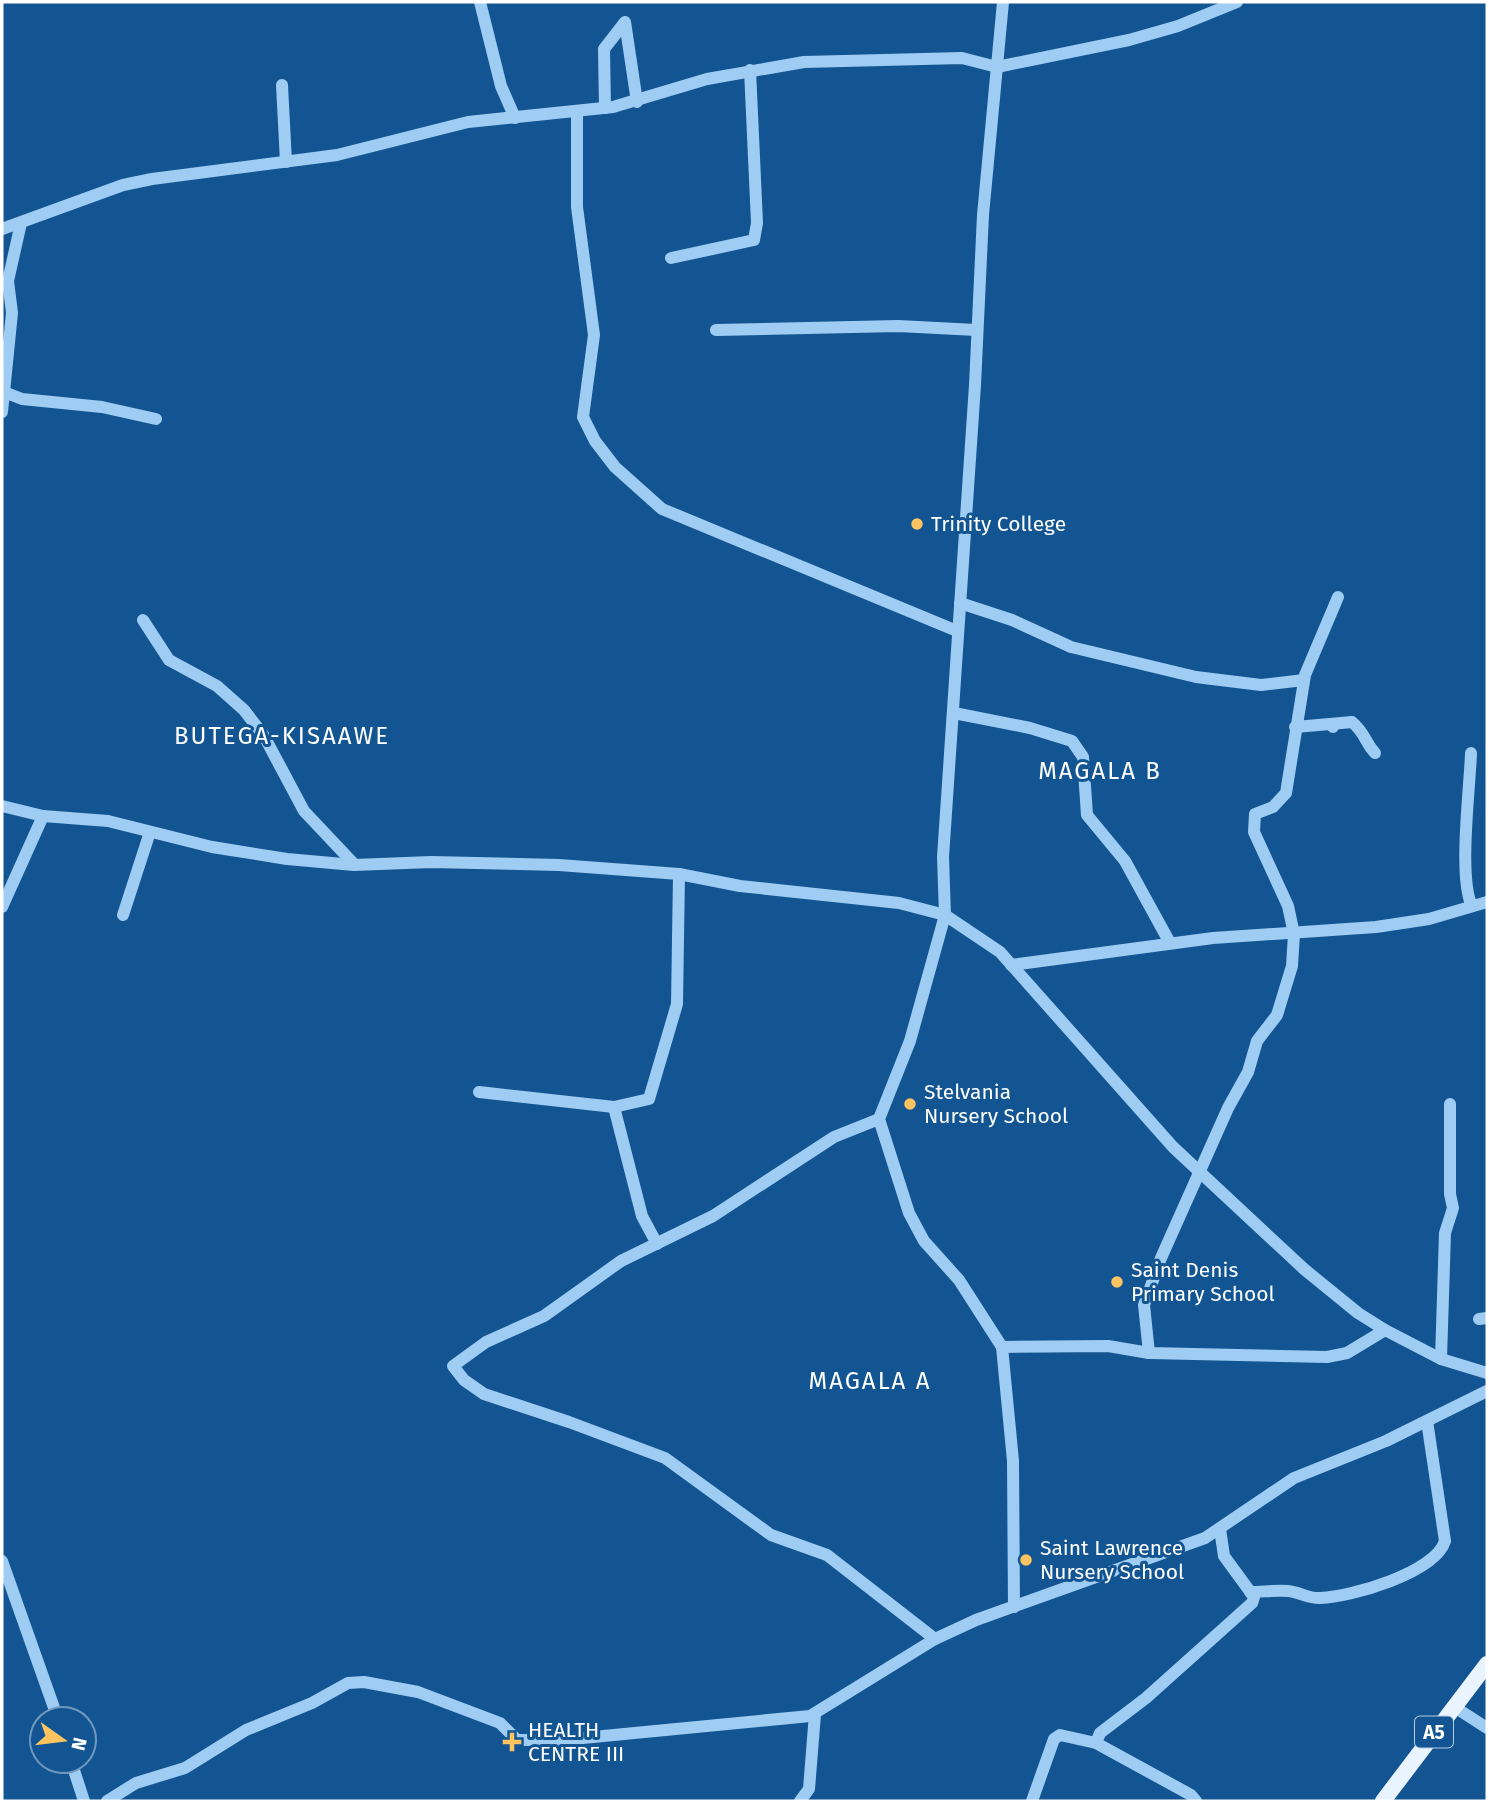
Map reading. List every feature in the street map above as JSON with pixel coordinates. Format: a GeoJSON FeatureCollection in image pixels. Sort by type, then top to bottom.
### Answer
{"type":"FeatureCollection","features":[{"type":"Feature","properties":{"kind":"main road","name":"A5"},"geometry":{"type":"LineString","coordinates":[[1383,1801],[1487,1664]]}},
{"type":"Feature","properties":{"kind":"street"},"geometry":{"type":"LineString","coordinates":[[480,2],[501,86],[515,118]]}},
{"type":"Feature","properties":{"kind":"street"},"geometry":{"type":"LineString","coordinates":[[1003,2],[983,215],[943,857],[945,915],[910,1041],[880,1119],[900,1194],[914,1223],[937,1258],[959,1280],[1002,1347],[1013,1461],[1014,1607]]}},
{"type":"Feature","properties":{"kind":"street"},"geometry":{"type":"LineString","coordinates":[[2,229],[123,185],[176,175],[358,151],[468,122],[577,113],[605,108],[637,102],[707,79],[804,62],[971,58],[998,67],[1129,40],[1178,26],[1237,2]]}},
{"type":"Feature","properties":{"kind":"street"},"geometry":{"type":"LineString","coordinates":[[605,108],[604,49],[625,22],[637,102]]}},
{"type":"Feature","properties":{"kind":"street"},"geometry":{"type":"LineString","coordinates":[[671,258],[754,240],[757,223],[756,168],[750,70]]}},
{"type":"Feature","properties":{"kind":"street"},"geometry":{"type":"LineString","coordinates":[[282,85],[286,162]]}},
{"type":"Feature","properties":{"kind":"street"},"geometry":{"type":"LineString","coordinates":[[577,113],[577,207],[594,335],[583,417],[595,441],[615,467],[662,509],[957,631]]}},
{"type":"Feature","properties":{"kind":"street"},"geometry":{"type":"LineString","coordinates":[[2,412],[12,313],[8,281],[21,223]]}},
{"type":"Feature","properties":{"kind":"street"},"geometry":{"type":"LineString","coordinates":[[716,330],[898,326],[976,330]]}},
{"type":"Feature","properties":{"kind":"street"},"geometry":{"type":"LineString","coordinates":[[4,392],[22,399],[102,407],[156,419]]}},
{"type":"Feature","properties":{"kind":"street"},"geometry":{"type":"LineString","coordinates":[[1149,1353],[1144,1305],[1228,1108],[1248,1072],[1257,1041],[1280,1008],[1292,966],[1294,934],[1280,886],[1252,826],[1255,814],[1273,807],[1286,793],[1304,680],[1338,597]]}},
{"type":"Feature","properties":{"kind":"street"},"geometry":{"type":"LineString","coordinates":[[960,603],[989,611],[1071,648],[1196,677],[1261,685],[1304,680]]}},
{"type":"Feature","properties":{"kind":"street"},"geometry":{"type":"LineString","coordinates":[[143,620],[169,660],[216,686],[244,710],[264,736],[304,811],[354,865]]}},
{"type":"Feature","properties":{"kind":"street"},"geometry":{"type":"LineString","coordinates":[[954,713],[1030,728],[1072,741],[1083,757],[1087,815],[1125,861],[1170,943]]}},
{"type":"Feature","properties":{"kind":"street"},"geometry":{"type":"LineString","coordinates":[[1295,727],[1352,722],[1365,733],[1368,745],[1375,753]]}},
{"type":"Feature","properties":{"kind":"street"},"geometry":{"type":"LineString","coordinates":[[1471,753],[1467,857],[1468,898],[1472,906]]}},
{"type":"Feature","properties":{"kind":"street"},"geometry":{"type":"LineString","coordinates":[[2,806],[43,816],[108,821],[256,855],[354,865],[432,862],[559,865],[680,874],[729,885],[899,904],[945,915],[981,937],[1011,965],[1200,1173],[1304,1269],[1358,1313],[1385,1330],[1441,1359],[1487,1373]]}},
{"type":"Feature","properties":{"kind":"street"},"geometry":{"type":"LineString","coordinates":[[2,907],[43,816]]}},
{"type":"Feature","properties":{"kind":"street"},"geometry":{"type":"LineString","coordinates":[[123,915],[150,832]]}},
{"type":"Feature","properties":{"kind":"street"},"geometry":{"type":"LineString","coordinates":[[479,1092],[614,1107],[649,1100],[660,1070],[677,1004],[680,874]]}},
{"type":"Feature","properties":{"kind":"street"},"geometry":{"type":"LineString","coordinates":[[1011,965],[1170,943],[1294,934],[1429,919],[1487,902]]}},
{"type":"Feature","properties":{"kind":"street"},"geometry":{"type":"LineString","coordinates":[[1441,1359],[1446,1234],[1453,1203],[1450,1194],[1450,1104]]}},
{"type":"Feature","properties":{"kind":"street"},"geometry":{"type":"LineString","coordinates":[[614,1107],[642,1216],[657,1244]]}},
{"type":"Feature","properties":{"kind":"street"},"geometry":{"type":"LineString","coordinates":[[880,1119],[834,1136],[713,1216],[621,1261],[544,1315],[486,1342],[453,1366],[464,1380],[484,1394],[665,1458],[771,1535],[827,1555],[935,1639]]}},
{"type":"Feature","properties":{"kind":"street"},"geometry":{"type":"LineString","coordinates":[[1002,1347],[1108,1346],[1149,1353],[1327,1357],[1347,1353],[1385,1330]]}},
{"type":"Feature","properties":{"kind":"street"},"geometry":{"type":"LineString","coordinates":[[114,1800],[136,1783],[185,1768],[246,1730],[313,1703],[348,1682],[418,1692],[500,1723],[512,1737],[525,1741],[787,1720],[815,1714],[935,1639],[1014,1607],[1179,1549],[1220,1529],[1294,1478],[1427,1421],[1487,1391]]}},
{"type":"Feature","properties":{"kind":"street"},"geometry":{"type":"LineString","coordinates":[[1250,1592],[1290,1591],[1318,1598],[1377,1588],[1415,1570],[1440,1551],[1445,1541],[1427,1421]]}},
{"type":"Feature","properties":{"kind":"street"},"geometry":{"type":"LineString","coordinates":[[1096,1743],[1100,1733],[1146,1698],[1248,1607],[1254,1597],[1224,1556],[1220,1529]]}},
{"type":"Feature","properties":{"kind":"street"},"geometry":{"type":"LineString","coordinates":[[2,1561],[53,1705]]}},
{"type":"Feature","properties":{"kind":"street"},"geometry":{"type":"LineString","coordinates":[[1453,1706],[1487,1728]]}},
{"type":"Feature","properties":{"kind":"street"},"geometry":{"type":"LineString","coordinates":[[800,1801],[809,1789],[815,1714]]}},
{"type":"Feature","properties":{"kind":"street"},"geometry":{"type":"LineString","coordinates":[[1032,1801],[1054,1739],[1060,1735],[1076,1736],[1096,1743],[1191,1795],[1196,1801]]}},
{"type":"Feature","properties":{"kind":"street"},"geometry":{"type":"LineString","coordinates":[[76,1775],[84,1801]]}},
{"type":"Feature","properties":{"kind":"place","name":"Trinity College"},"geometry":{"type":"Point","coordinates":[917,524]}},
{"type":"Feature","properties":{"kind":"place","name":"Stelvania Nursery School"},"geometry":{"type":"Point","coordinates":[910,1104]}},
{"type":"Feature","properties":{"kind":"place","name":"Saint Denis Primary School"},"geometry":{"type":"Point","coordinates":[1117,1282]}},
{"type":"Feature","properties":{"kind":"place","name":"Saint Lawrence Nursery School"},"geometry":{"type":"Point","coordinates":[1026,1560]}},
{"type":"Feature","properties":{"kind":"place","name":"HEALTH CENTRE III"},"geometry":{"type":"Point","coordinates":[512,1742]}},
{"type":"Feature","properties":{"kind":"district","name":"BUTEGA-KISAAWE"},"geometry":{"type":"Point","coordinates":[282,736]}},
{"type":"Feature","properties":{"kind":"district","name":"MAGALA B"},"geometry":{"type":"Point","coordinates":[1100,771]}},
{"type":"Feature","properties":{"kind":"district","name":"MAGALA A"},"geometry":{"type":"Point","coordinates":[870,1381]}}]}
